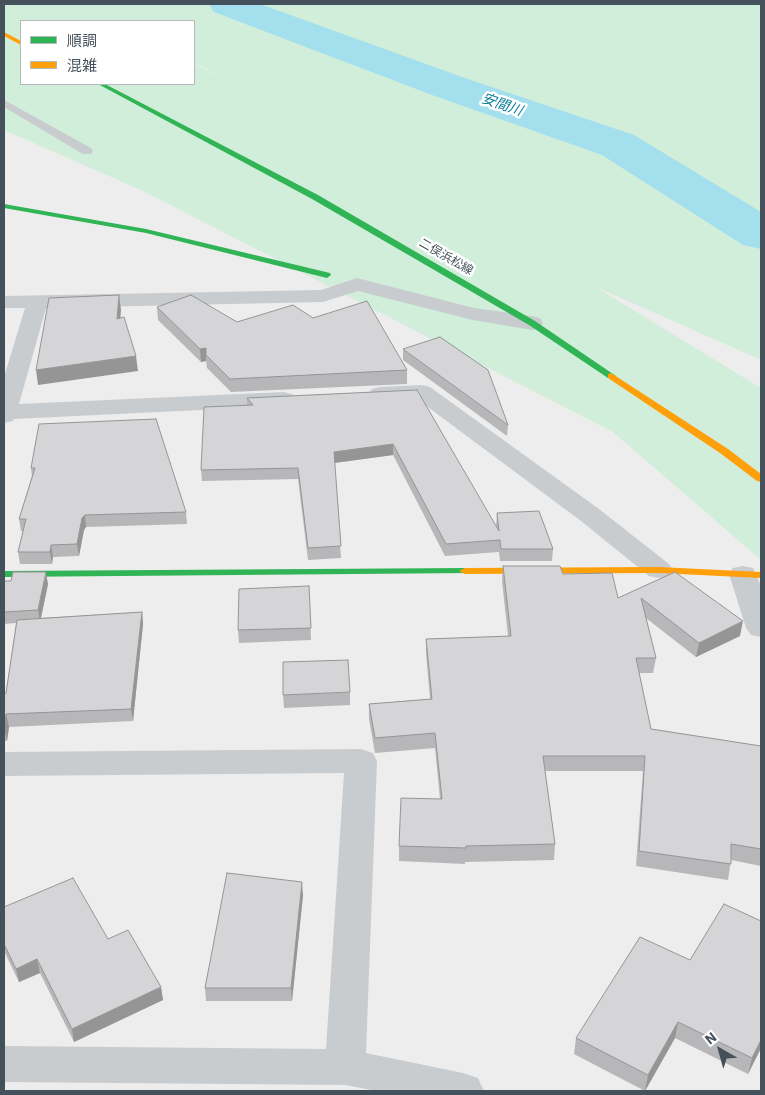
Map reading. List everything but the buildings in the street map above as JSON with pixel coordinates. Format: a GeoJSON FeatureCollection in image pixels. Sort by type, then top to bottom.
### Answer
{"type":"FeatureCollection","features":[{"type":"Feature","properties":{"kind":"main road"},"geometry":{"type":"LineString","coordinates":[[4,34],[20,42]]}},
{"type":"Feature","properties":{"kind":"main road","name":"二俣浜松線"},"geometry":{"type":"LineString","coordinates":[[103,85],[315,197],[532,323],[724,451],[761,480]]}},
{"type":"Feature","properties":{"kind":"main road"},"geometry":{"type":"LineString","coordinates":[[4,206],[146,232],[328,275]]}},
{"type":"Feature","properties":{"kind":"main road"},"geometry":{"type":"LineString","coordinates":[[4,574],[659,570],[754,589]]}},
{"type":"Feature","properties":{"kind":"street"},"geometry":{"type":"LineString","coordinates":[[328,275],[360,283],[357,284]]}},
{"type":"Feature","properties":{"kind":"street"},"geometry":{"type":"LineString","coordinates":[[4,302],[323,296],[357,284],[473,314],[532,323]]}},
{"type":"Feature","properties":{"kind":"street"},"geometry":{"type":"LineString","coordinates":[[36,302],[4,414],[303,398]]}},
{"type":"Feature","properties":{"kind":"street"},"geometry":{"type":"LineString","coordinates":[[362,395],[422,392],[590,515],[659,570]]}},
{"type":"Feature","properties":{"kind":"street"},"geometry":{"type":"LineString","coordinates":[[754,589],[761,628]]}},
{"type":"Feature","properties":{"kind":"street"},"geometry":{"type":"LineString","coordinates":[[4,764],[361,761],[345,1067]]}},
{"type":"Feature","properties":{"kind":"street"},"geometry":{"type":"LineString","coordinates":[[4,1064],[345,1067],[463,1091]]}},
{"type":"Feature","properties":{"kind":"lane"},"geometry":{"type":"LineString","coordinates":[[4,103],[87,151]]}},
{"type":"Feature","properties":{"kind":"green space"},"geometry":{"type":"Polygon","coordinates":[[[4,4],[761,4],[761,360],[594,286],[761,388],[761,560],[613,432],[143,191],[4,130],[4,4]]]}},
{"type":"Feature","properties":{"kind":"waterway","name":"安間川"},"geometry":{"type":"LineString","coordinates":[[227,4],[447,86],[618,145],[761,234]]}},
{"type":"Feature","properties":{"kind":"traffic: fast"},"geometry":{"type":"LineString","coordinates":[[103,85],[315,197],[532,323],[611,376]]}},
{"type":"Feature","properties":{"kind":"traffic: fast"},"geometry":{"type":"LineString","coordinates":[[4,206],[146,231],[327,275]]}},
{"type":"Feature","properties":{"kind":"traffic: fast"},"geometry":{"type":"LineString","coordinates":[[4,574],[465,571]]}},
{"type":"Feature","properties":{"kind":"traffic: slow"},"geometry":{"type":"LineString","coordinates":[[4,34],[20,42]]}},
{"type":"Feature","properties":{"kind":"traffic: slow"},"geometry":{"type":"LineString","coordinates":[[611,376],[724,451],[761,479]]}},
{"type":"Feature","properties":{"kind":"traffic: slow"},"geometry":{"type":"LineString","coordinates":[[465,571],[659,570],[761,575]]}}]}
